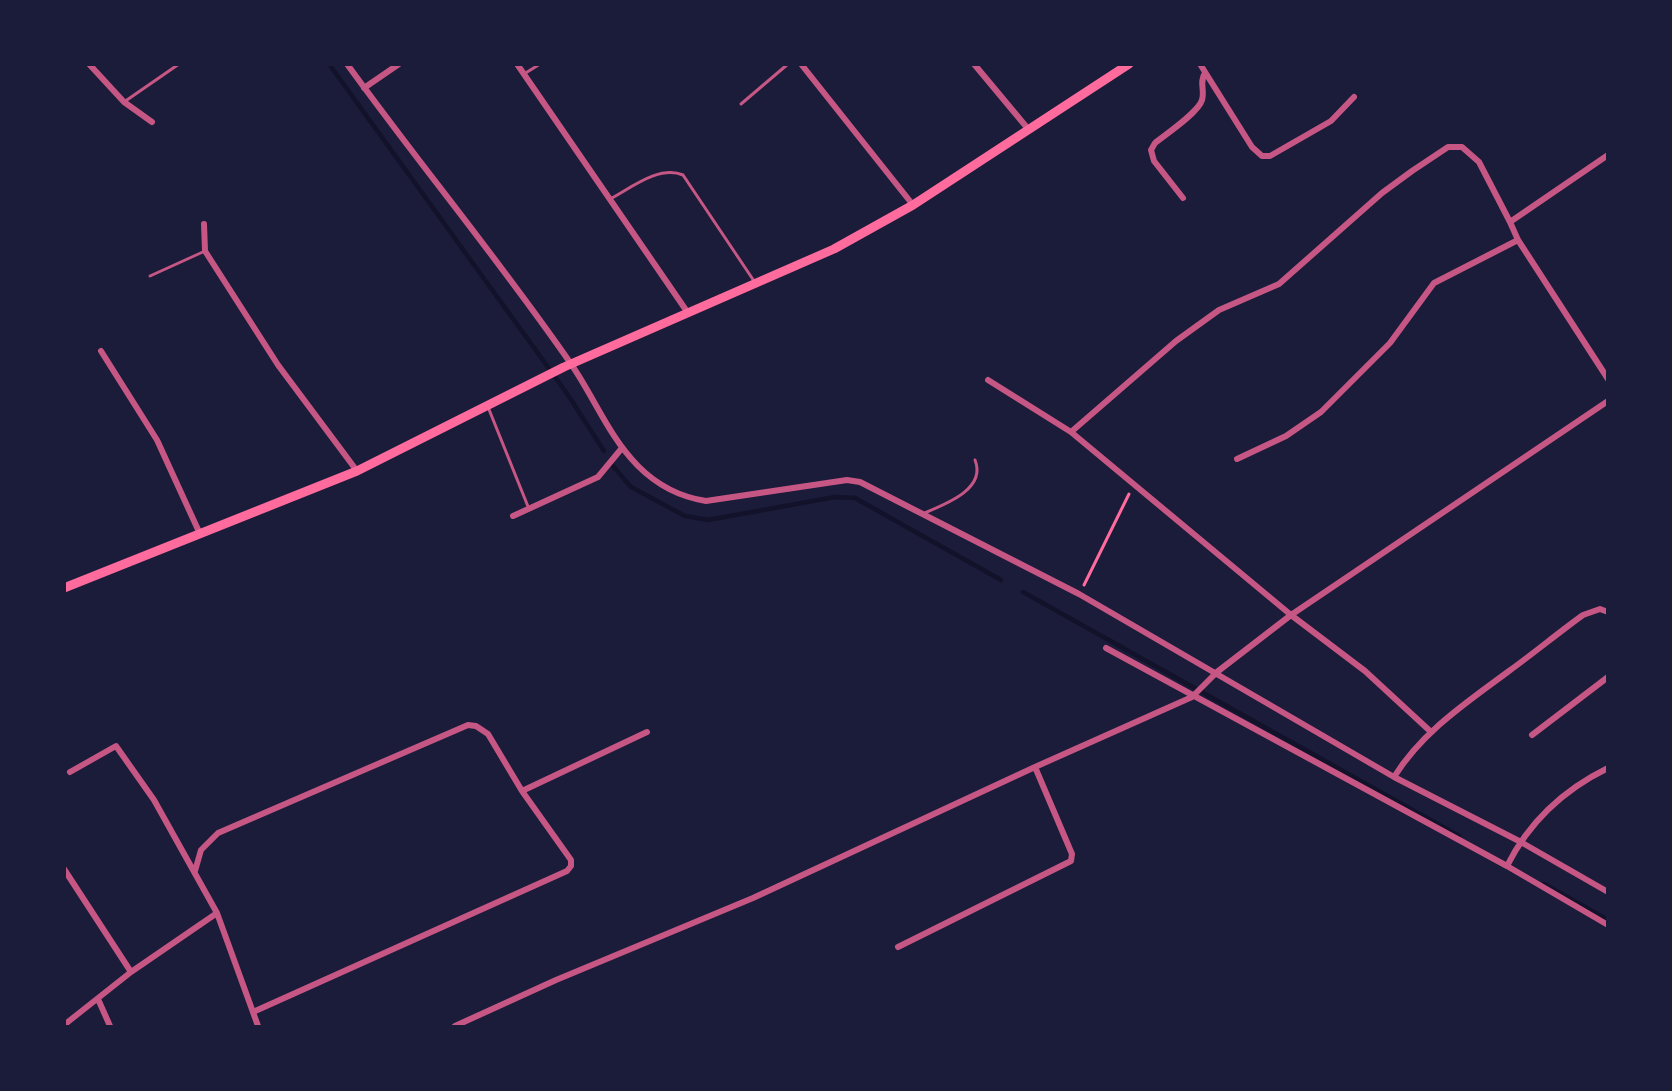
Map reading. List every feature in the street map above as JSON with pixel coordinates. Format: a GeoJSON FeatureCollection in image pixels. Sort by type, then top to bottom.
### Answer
{"type":"FeatureCollection","features":[{"type":"Feature","properties":{"kind":"main road"},"geometry":{"type":"LineString","coordinates":[[64,588],[357,471],[567,366],[834,249],[913,205],[1130,64]]}},
{"type":"Feature","properties":{"kind":"street"},"geometry":{"type":"LineString","coordinates":[[89,64],[124,102],[152,122]]}},
{"type":"Feature","properties":{"kind":"street"},"geometry":{"type":"LineString","coordinates":[[347,64],[567,366],[622,448],[640,468],[683,497],[706,501],[855,480],[1079,594],[1394,777],[1608,892]]}},
{"type":"Feature","properties":{"kind":"street"},"geometry":{"type":"LineString","coordinates":[[364,88],[399,64]]}},
{"type":"Feature","properties":{"kind":"street"},"geometry":{"type":"LineString","coordinates":[[516,64],[688,313]]}},
{"type":"Feature","properties":{"kind":"street"},"geometry":{"type":"LineString","coordinates":[[801,64],[913,205]]}},
{"type":"Feature","properties":{"kind":"street"},"geometry":{"type":"LineString","coordinates":[[974,64],[1030,131]]}},
{"type":"Feature","properties":{"kind":"street"},"geometry":{"type":"LineString","coordinates":[[1200,64],[1252,147],[1262,156],[1270,156],[1318,130],[1354,96]]}},
{"type":"Feature","properties":{"kind":"street"},"geometry":{"type":"LineString","coordinates":[[1183,198],[1154,161],[1151,150],[1155,143],[1198,107],[1202,97],[1201,80],[1205,73]]}},
{"type":"Feature","properties":{"kind":"street"},"geometry":{"type":"LineString","coordinates":[[1071,432],[1176,341],[1220,310],[1279,284],[1382,193],[1448,147],[1462,147],[1479,162],[1518,240],[1608,378]]}},
{"type":"Feature","properties":{"kind":"street"},"geometry":{"type":"LineString","coordinates":[[1510,222],[1608,155]]}},
{"type":"Feature","properties":{"kind":"street"},"geometry":{"type":"LineString","coordinates":[[204,224],[205,251],[278,365],[357,471]]}},
{"type":"Feature","properties":{"kind":"street"},"geometry":{"type":"LineString","coordinates":[[1238,459],[1286,436],[1321,412],[1390,343],[1434,283],[1518,240]]}},
{"type":"Feature","properties":{"kind":"street"},"geometry":{"type":"LineString","coordinates":[[101,351],[157,440],[200,534]]}},
{"type":"Feature","properties":{"kind":"street"},"geometry":{"type":"LineString","coordinates":[[988,380],[1071,432],[1291,615],[1365,671],[1430,731]]}},
{"type":"Feature","properties":{"kind":"street"},"geometry":{"type":"LineString","coordinates":[[455,1026],[556,980],[753,898],[1194,695],[1216,674],[1291,615],[1608,401]]}},
{"type":"Feature","properties":{"kind":"street"},"geometry":{"type":"LineString","coordinates":[[513,516],[598,477],[622,448]]}},
{"type":"Feature","properties":{"kind":"street"},"geometry":{"type":"LineString","coordinates":[[1394,777],[1408,754],[1430,731],[1583,615],[1600,609],[1608,612]]}},
{"type":"Feature","properties":{"kind":"street"},"geometry":{"type":"LineString","coordinates":[[1106,648],[1507,865],[1608,925]]}},
{"type":"Feature","properties":{"kind":"street"},"geometry":{"type":"LineString","coordinates":[[1532,735],[1608,677]]}},
{"type":"Feature","properties":{"kind":"street"},"geometry":{"type":"LineString","coordinates":[[195,871],[201,850],[218,833],[468,725],[476,726],[488,734],[522,792],[571,860],[570,869],[253,1012]]}},
{"type":"Feature","properties":{"kind":"street"},"geometry":{"type":"LineString","coordinates":[[522,792],[647,732]]}},
{"type":"Feature","properties":{"kind":"street"},"geometry":{"type":"LineString","coordinates":[[70,772],[116,746],[154,800],[217,913],[258,1026]]}},
{"type":"Feature","properties":{"kind":"street"},"geometry":{"type":"LineString","coordinates":[[898,947],[1071,861],[1072,854],[1035,767]]}},
{"type":"Feature","properties":{"kind":"street"},"geometry":{"type":"LineString","coordinates":[[1507,865],[1518,843],[1541,815],[1587,778],[1608,768]]}},
{"type":"Feature","properties":{"kind":"street"},"geometry":{"type":"LineString","coordinates":[[64,869],[131,972]]}},
{"type":"Feature","properties":{"kind":"street"},"geometry":{"type":"LineString","coordinates":[[64,1025],[131,972],[217,913]]}},
{"type":"Feature","properties":{"kind":"street"},"geometry":{"type":"LineString","coordinates":[[98,999],[110,1026]]}},
{"type":"Feature","properties":{"kind":"lane"},"geometry":{"type":"LineString","coordinates":[[124,102],[179,64]]}},
{"type":"Feature","properties":{"kind":"lane"},"geometry":{"type":"LineString","coordinates":[[524,74],[540,64]]}},
{"type":"Feature","properties":{"kind":"lane"},"geometry":{"type":"LineString","coordinates":[[741,104],[788,64]]}},
{"type":"Feature","properties":{"kind":"lane"},"geometry":{"type":"LineString","coordinates":[[610,199],[657,174],[675,171],[683,175],[755,283]]}},
{"type":"Feature","properties":{"kind":"lane"},"geometry":{"type":"LineString","coordinates":[[150,276],[205,251]]}},
{"type":"Feature","properties":{"kind":"lane"},"geometry":{"type":"LineString","coordinates":[[487,405],[529,509]]}},
{"type":"Feature","properties":{"kind":"lane"},"geometry":{"type":"LineString","coordinates":[[922,514],[944,505],[972,485],[977,476],[975,460]]}},
{"type":"Feature","properties":{"kind":"path"},"geometry":{"type":"LineString","coordinates":[[1079,594],[1134,485]]}},
{"type":"Feature","properties":{"kind":"waterway"},"geometry":{"type":"LineString","coordinates":[[329,64],[568,395],[604,451]]}},
{"type":"Feature","properties":{"kind":"waterway"},"geometry":{"type":"LineString","coordinates":[[612,465],[631,487],[685,516],[708,520],[835,497],[855,498],[1001,580]]}},
{"type":"Feature","properties":{"kind":"waterway"},"geometry":{"type":"LineString","coordinates":[[1023,592],[1459,836]]}},
{"type":"Feature","properties":{"kind":"waterway"},"geometry":{"type":"LineString","coordinates":[[1544,884],[1608,920]]}}]}
